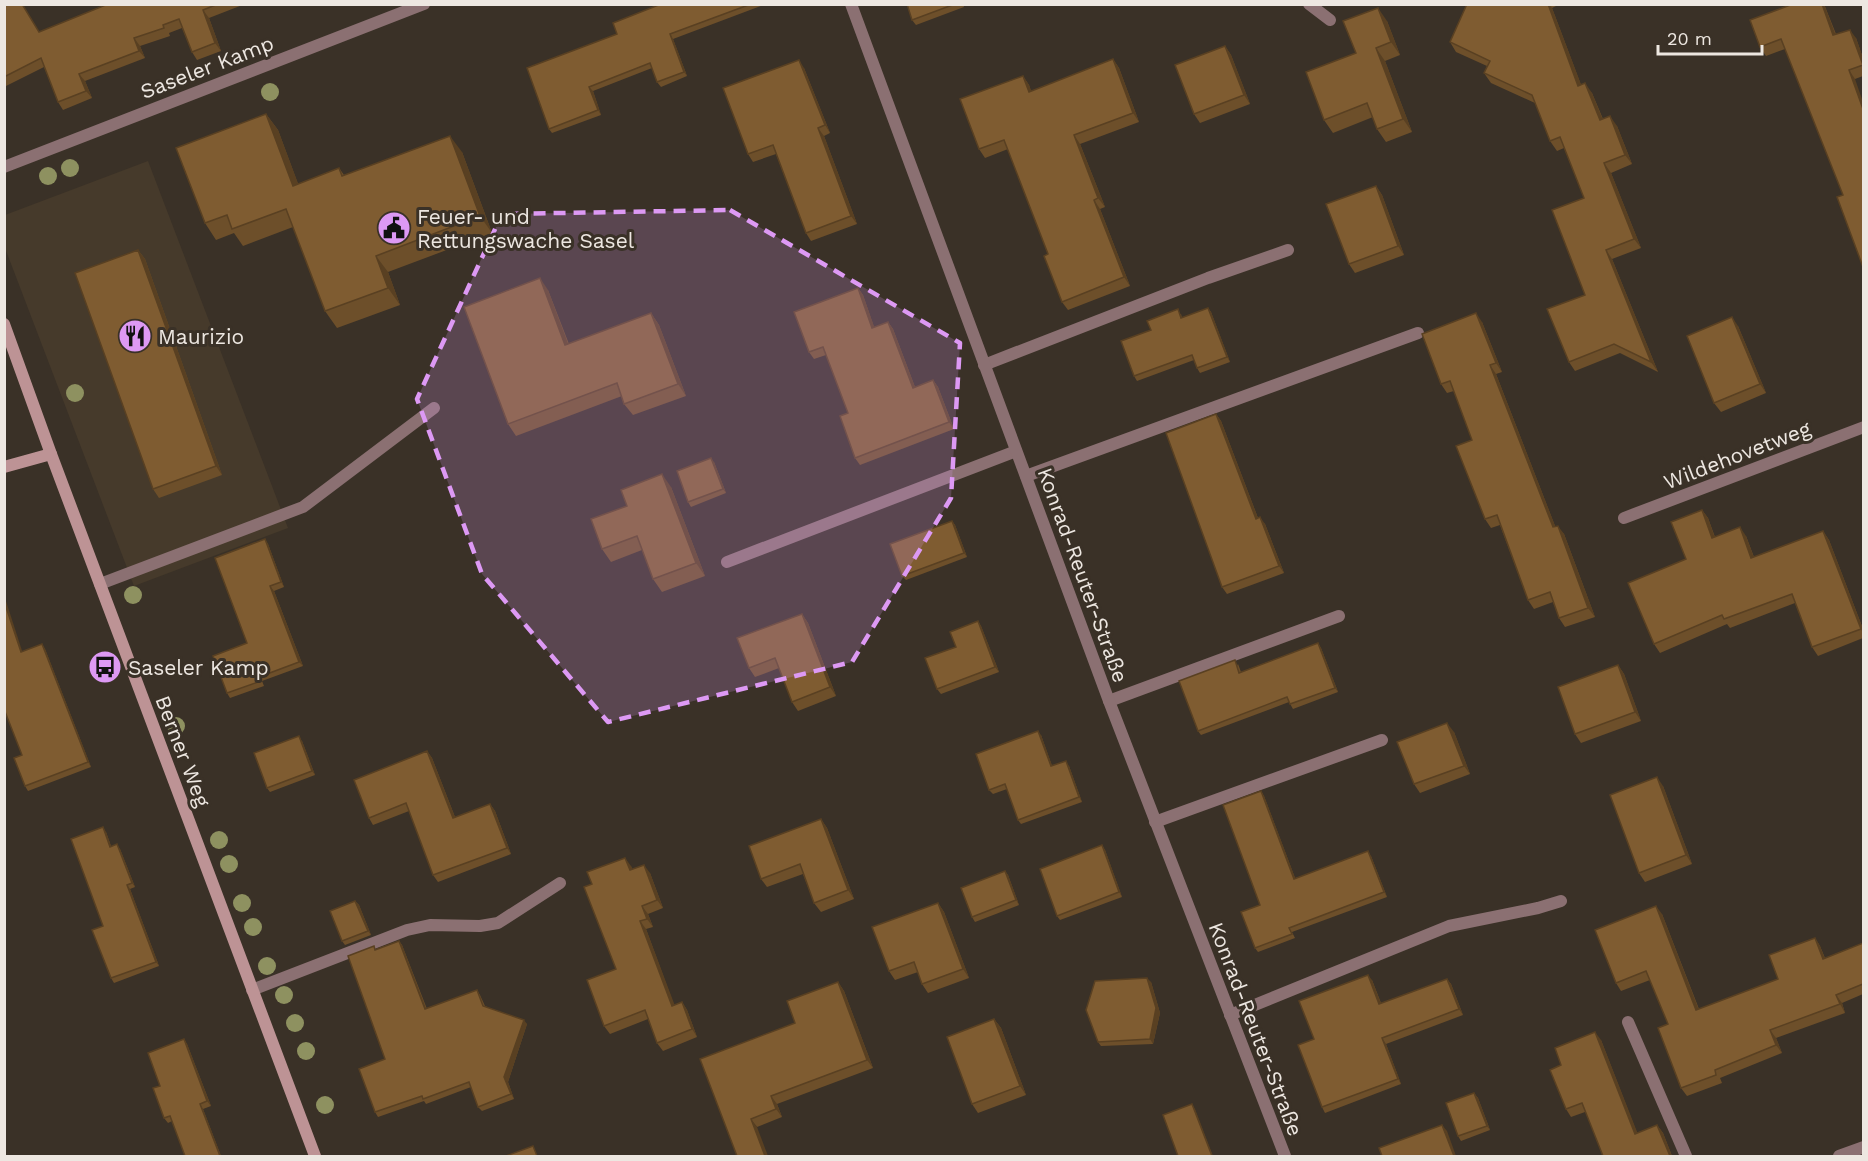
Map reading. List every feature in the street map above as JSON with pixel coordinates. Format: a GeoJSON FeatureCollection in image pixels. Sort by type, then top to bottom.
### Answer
{"type":"FeatureCollection","features":[{"type":"Feature","properties":{"kind":"street","name":"Saseler Kamp"},"geometry":{"type":"LineString","coordinates":[[4,167],[424,4]]}},
{"type":"Feature","properties":{"kind":"street","name":"Konrad-Reuter-Straße"},"geometry":{"type":"LineString","coordinates":[[851,4],[1109,701],[1285,1156]]}},
{"type":"Feature","properties":{"kind":"street"},"geometry":{"type":"LineString","coordinates":[[1309,4],[1330,20]]}},
{"type":"Feature","properties":{"kind":"street"},"geometry":{"type":"LineString","coordinates":[[984,365],[1208,278],[1288,250]]}},
{"type":"Feature","properties":{"kind":"street","name":"Berner Weg"},"geometry":{"type":"LineString","coordinates":[[4,324],[315,1156]]}},
{"type":"Feature","properties":{"kind":"street"},"geometry":{"type":"LineString","coordinates":[[1026,476],[1418,333]]}},
{"type":"Feature","properties":{"kind":"street"},"geometry":{"type":"LineString","coordinates":[[100,584],[303,507],[434,408]]}},
{"type":"Feature","properties":{"kind":"street","name":"Wildehovetweg"},"geometry":{"type":"LineString","coordinates":[[1624,518],[1863,427]]}},
{"type":"Feature","properties":{"kind":"street"},"geometry":{"type":"LineString","coordinates":[[727,562],[1016,451]]}},
{"type":"Feature","properties":{"kind":"street"},"geometry":{"type":"LineString","coordinates":[[4,467],[51,454]]}},
{"type":"Feature","properties":{"kind":"street"},"geometry":{"type":"LineString","coordinates":[[1109,701],[1339,616]]}},
{"type":"Feature","properties":{"kind":"street"},"geometry":{"type":"LineString","coordinates":[[1155,822],[1382,740]]}},
{"type":"Feature","properties":{"kind":"street"},"geometry":{"type":"LineString","coordinates":[[252,990],[407,930],[430,925],[480,926],[498,923],[560,883]]}},
{"type":"Feature","properties":{"kind":"street"},"geometry":{"type":"LineString","coordinates":[[1230,1015],[1449,926],[1538,908],[1561,901]]}},
{"type":"Feature","properties":{"kind":"street"},"geometry":{"type":"LineString","coordinates":[[1628,1022],[1686,1156]]}},
{"type":"Feature","properties":{"kind":"street"},"geometry":{"type":"LineString","coordinates":[[1839,1156],[1863,1147]]}},
{"type":"Feature","properties":{"kind":"highlighted area"},"geometry":{"type":"Polygon","coordinates":[[[730,210],[960,343],[951,498],[852,662],[608,722],[482,574],[417,399],[502,214],[730,210]]]}},
{"type":"Feature","properties":{"kind":"shaded area"},"geometry":{"type":"Polygon","coordinates":[[[148,161],[288,528],[134,586],[5,248],[5,215],[148,161]]]}},
{"type":"Feature","properties":{"kind":"building"},"geometry":{"type":"Polygon","coordinates":[[[4,4],[22,4],[39,32],[108,4],[218,4],[203,10],[215,43],[192,52],[179,19],[163,25],[164,28],[134,38],[139,51],[79,74],[86,91],[58,102],[41,58],[4,77],[4,4]]]}},
{"type":"Feature","properties":{"kind":"building"},"geometry":{"type":"Polygon","coordinates":[[[661,4],[751,4],[670,34],[684,72],[657,82],[650,63],[589,87],[598,110],[549,129],[527,68],[617,34],[613,23],[661,4]]]}},
{"type":"Feature","properties":{"kind":"building"},"geometry":{"type":"Polygon","coordinates":[[[907,4],[955,4],[912,20],[907,4]]]}},
{"type":"Feature","properties":{"kind":"building"},"geometry":{"type":"Polygon","coordinates":[[[1467,4],[1548,4],[1578,86],[1585,83],[1600,120],[1610,116],[1625,155],[1604,163],[1634,239],[1606,250],[1651,362],[1614,344],[1569,362],[1547,309],[1585,295],[1552,210],[1584,198],[1560,137],[1550,141],[1532,95],[1484,73],[1490,61],[1450,42],[1467,4]]]}},
{"type":"Feature","properties":{"kind":"building"},"geometry":{"type":"Polygon","coordinates":[[[1793,4],[1822,4],[1833,35],[1850,30],[1863,65],[1849,70],[1863,109],[1863,267],[1837,197],[1843,195],[1781,39],[1760,47],[1750,20],[1793,4]]]}},
{"type":"Feature","properties":{"kind":"building"},"geometry":{"type":"Polygon","coordinates":[[[1378,8],[1391,42],[1376,48],[1403,119],[1377,129],[1367,103],[1324,120],[1306,72],[1356,53],[1343,21],[1378,8]]]}},
{"type":"Feature","properties":{"kind":"building"},"geometry":{"type":"Polygon","coordinates":[[[1225,46],[1244,95],[1194,114],[1175,65],[1225,46]]]}},
{"type":"Feature","properties":{"kind":"building"},"geometry":{"type":"Polygon","coordinates":[[[1113,59],[1133,113],[1074,135],[1098,198],[1094,200],[1124,277],[1062,302],[1044,256],[1048,254],[1004,140],[979,149],[960,99],[1023,76],[1029,92],[1113,59]]]}},
{"type":"Feature","properties":{"kind":"building"},"geometry":{"type":"Polygon","coordinates":[[[799,60],[825,125],[818,128],[851,216],[806,233],[773,145],[748,154],[723,88],[799,60]]]}},
{"type":"Feature","properties":{"kind":"building","name":"Feuer- und Rettungswache Sasel"},"geometry":{"type":"Polygon","coordinates":[[[266,114],[293,186],[339,168],[342,176],[450,136],[480,216],[376,256],[388,288],[325,311],[286,209],[232,229],[227,215],[205,223],[176,148],[266,114]]]}},
{"type":"Feature","properties":{"kind":"building"},"geometry":{"type":"Polygon","coordinates":[[[1376,186],[1398,246],[1349,264],[1326,204],[1376,186]]]}},
{"type":"Feature","properties":{"kind":"building"},"geometry":{"type":"Polygon","coordinates":[[[138,250],[216,466],[153,489],[75,273],[138,250]]]}},
{"type":"Feature","properties":{"kind":"building"},"geometry":{"type":"Polygon","coordinates":[[[540,278],[565,345],[651,313],[678,384],[624,404],[617,383],[508,424],[464,307],[540,278]]]}},
{"type":"Feature","properties":{"kind":"building"},"geometry":{"type":"Polygon","coordinates":[[[858,288],[872,328],[888,322],[913,388],[933,380],[949,422],[855,458],[840,416],[848,413],[823,347],[809,352],[794,312],[858,288]]]}},
{"type":"Feature","properties":{"kind":"building"},"geometry":{"type":"Polygon","coordinates":[[[1208,308],[1227,357],[1197,368],[1192,355],[1134,376],[1121,341],[1151,330],[1147,321],[1178,309],[1181,318],[1208,308]]]}},
{"type":"Feature","properties":{"kind":"building"},"geometry":{"type":"Polygon","coordinates":[[[1476,313],[1496,363],[1490,365],[1553,527],[1558,526],[1588,608],[1559,618],[1550,592],[1528,600],[1497,515],[1485,519],[1456,446],[1472,440],[1450,381],[1441,384],[1422,334],[1476,313]]]}},
{"type":"Feature","properties":{"kind":"building"},"geometry":{"type":"Polygon","coordinates":[[[1732,317],[1760,384],[1714,403],[1687,336],[1732,317]]]}},
{"type":"Feature","properties":{"kind":"building"},"geometry":{"type":"Polygon","coordinates":[[[1216,414],[1256,519],[1260,517],[1279,566],[1222,587],[1166,433],[1216,414]]]}},
{"type":"Feature","properties":{"kind":"building"},"geometry":{"type":"Polygon","coordinates":[[[711,458],[723,489],[688,502],[677,471],[711,458]]]}},
{"type":"Feature","properties":{"kind":"building"},"geometry":{"type":"Polygon","coordinates":[[[662,474],[696,563],[653,579],[637,536],[602,549],[591,519],[627,506],[621,490],[662,474]]]}},
{"type":"Feature","properties":{"kind":"building"},"geometry":{"type":"Polygon","coordinates":[[[1702,510],[1712,538],[1740,527],[1751,558],[1823,531],[1861,629],[1812,647],[1792,594],[1724,619],[1722,615],[1654,644],[1628,583],[1686,559],[1671,522],[1702,510]]]}},
{"type":"Feature","properties":{"kind":"building"},"geometry":{"type":"Polygon","coordinates":[[[952,521],[964,553],[902,576],[890,544],[952,521]]]}},
{"type":"Feature","properties":{"kind":"building"},"geometry":{"type":"Polygon","coordinates":[[[265,539],[281,582],[270,586],[299,662],[259,677],[261,681],[227,693],[213,656],[247,643],[215,558],[265,539]]]}},
{"type":"Feature","properties":{"kind":"building"},"geometry":{"type":"Polygon","coordinates":[[[4,601],[21,652],[42,644],[88,762],[25,786],[14,758],[22,755],[4,709],[4,601]]]}},
{"type":"Feature","properties":{"kind":"building"},"geometry":{"type":"Polygon","coordinates":[[[802,614],[830,687],[792,702],[775,658],[749,668],[737,638],[802,614]]]}},
{"type":"Feature","properties":{"kind":"building"},"geometry":{"type":"Polygon","coordinates":[[[978,621],[995,667],[937,689],[925,658],[956,647],[950,632],[978,621]]]}},
{"type":"Feature","properties":{"kind":"building"},"geometry":{"type":"Polygon","coordinates":[[[1318,643],[1335,688],[1290,704],[1287,697],[1198,731],[1179,681],[1235,660],[1239,673],[1318,643]]]}},
{"type":"Feature","properties":{"kind":"building"},"geometry":{"type":"Polygon","coordinates":[[[1618,665],[1635,712],[1575,734],[1558,687],[1618,665]]]}},
{"type":"Feature","properties":{"kind":"building"},"geometry":{"type":"Polygon","coordinates":[[[1447,723],[1464,766],[1414,784],[1397,742],[1447,723]]]}},
{"type":"Feature","properties":{"kind":"building"},"geometry":{"type":"Polygon","coordinates":[[[1038,731],[1051,766],[1066,761],[1079,797],[1018,820],[1005,784],[989,790],[976,754],[1038,731]]]}},
{"type":"Feature","properties":{"kind":"building"},"geometry":{"type":"Polygon","coordinates":[[[299,736],[312,771],[267,788],[254,753],[299,736]]]}},
{"type":"Feature","properties":{"kind":"building"},"geometry":{"type":"Polygon","coordinates":[[[427,751],[453,818],[490,804],[507,848],[433,875],[406,803],[369,818],[354,780],[427,751]]]}},
{"type":"Feature","properties":{"kind":"building"},"geometry":{"type":"Polygon","coordinates":[[[1657,777],[1686,855],[1639,873],[1610,795],[1657,777]]]}},
{"type":"Feature","properties":{"kind":"building"},"geometry":{"type":"Polygon","coordinates":[[[1261,791],[1294,879],[1368,851],[1384,892],[1289,928],[1292,934],[1255,948],[1241,912],[1260,905],[1223,805],[1261,791]]]}},
{"type":"Feature","properties":{"kind":"building"},"geometry":{"type":"Polygon","coordinates":[[[821,819],[848,890],[814,903],[800,864],[761,879],[749,846],[821,819]]]}},
{"type":"Feature","properties":{"kind":"building"},"geometry":{"type":"Polygon","coordinates":[[[103,827],[110,847],[117,844],[132,883],[127,885],[156,962],[111,978],[92,930],[103,926],[71,839],[103,827]]]}},
{"type":"Feature","properties":{"kind":"building"},"geometry":{"type":"Polygon","coordinates":[[[1102,845],[1119,892],[1057,916],[1040,869],[1102,845]]]}},
{"type":"Feature","properties":{"kind":"building"},"geometry":{"type":"Polygon","coordinates":[[[625,858],[630,870],[644,865],[657,900],[642,906],[647,919],[640,921],[672,1006],[682,1002],[692,1029],[657,1043],[645,1010],[604,1026],[587,980],[616,969],[584,887],[592,884],[587,872],[625,858]]]}},
{"type":"Feature","properties":{"kind":"building"},"geometry":{"type":"Polygon","coordinates":[[[1005,871],[1016,900],[972,917],[961,888],[1005,871]]]}},
{"type":"Feature","properties":{"kind":"building"},"geometry":{"type":"Polygon","coordinates":[[[355,901],[368,931],[342,941],[330,911],[355,901]]]}},
{"type":"Feature","properties":{"kind":"building"},"geometry":{"type":"Polygon","coordinates":[[[938,903],[963,969],[922,984],[914,962],[889,971],[872,927],[938,903]]]}},
{"type":"Feature","properties":{"kind":"building"},"geometry":{"type":"Polygon","coordinates":[[[1656,906],[1696,1010],[1778,979],[1769,955],[1815,938],[1823,959],[1863,943],[1863,984],[1836,995],[1840,1004],[1770,1030],[1776,1045],[1715,1070],[1716,1075],[1681,1088],[1658,1028],[1668,1024],[1646,971],[1616,983],[1595,930],[1656,906]]]}},
{"type":"Feature","properties":{"kind":"building"},"geometry":{"type":"Polygon","coordinates":[[[399,941],[425,1009],[477,990],[483,1006],[524,1020],[504,1077],[511,1094],[478,1107],[469,1082],[423,1099],[422,1096],[375,1112],[359,1069],[385,1059],[348,956],[374,946],[375,950],[399,941]]]}},
{"type":"Feature","properties":{"kind":"building"},"geometry":{"type":"Polygon","coordinates":[[[1368,975],[1379,1004],[1447,979],[1459,1009],[1382,1038],[1398,1079],[1322,1107],[1298,1045],[1314,1039],[1299,1001],[1368,975]]]}},
{"type":"Feature","properties":{"kind":"building"},"geometry":{"type":"Polygon","coordinates":[[[1147,978],[1156,1008],[1150,1039],[1098,1042],[1086,1010],[1095,981],[1147,978]]]}},
{"type":"Feature","properties":{"kind":"building"},"geometry":{"type":"Polygon","coordinates":[[[838,982],[867,1060],[771,1096],[776,1109],[751,1119],[765,1156],[737,1156],[700,1059],[795,1023],[787,1001],[838,982]]]}},
{"type":"Feature","properties":{"kind":"building"},"geometry":{"type":"Polygon","coordinates":[[[994,1019],[1020,1086],[972,1104],[947,1037],[994,1019]]]}},
{"type":"Feature","properties":{"kind":"building"},"geometry":{"type":"Polygon","coordinates":[[[1595,1032],[1635,1134],[1657,1125],[1670,1156],[1603,1156],[1582,1103],[1566,1109],[1550,1070],[1561,1065],[1555,1048],[1595,1032]]]}},
{"type":"Feature","properties":{"kind":"building"},"geometry":{"type":"Polygon","coordinates":[[[184,1039],[207,1101],[200,1104],[220,1156],[185,1156],[170,1116],[164,1118],[153,1088],[160,1086],[148,1053],[184,1039]]]}},
{"type":"Feature","properties":{"kind":"building"},"geometry":{"type":"Polygon","coordinates":[[[1474,1093],[1487,1126],[1458,1136],[1446,1103],[1474,1093]]]}},
{"type":"Feature","properties":{"kind":"building"},"geometry":{"type":"Polygon","coordinates":[[[1192,1104],[1212,1156],[1178,1156],[1163,1115],[1192,1104]]]}},
{"type":"Feature","properties":{"kind":"building"},"geometry":{"type":"Polygon","coordinates":[[[1442,1125],[1454,1156],[1382,1156],[1379,1148],[1442,1125]]]}},
{"type":"Feature","properties":{"kind":"building"},"geometry":{"type":"Polygon","coordinates":[[[533,1146],[537,1156],[506,1156],[533,1146]]]}},
{"type":"Feature","properties":{"kind":"place","name":"Feuer- und Rettungswache Sasel"},"geometry":{"type":"Point","coordinates":[394,228]}},
{"type":"Feature","properties":{"kind":"place","name":"Maurizio"},"geometry":{"type":"Point","coordinates":[135,336]}},
{"type":"Feature","properties":{"kind":"place","name":"Saseler Kamp"},"geometry":{"type":"Point","coordinates":[105,667]}}]}
